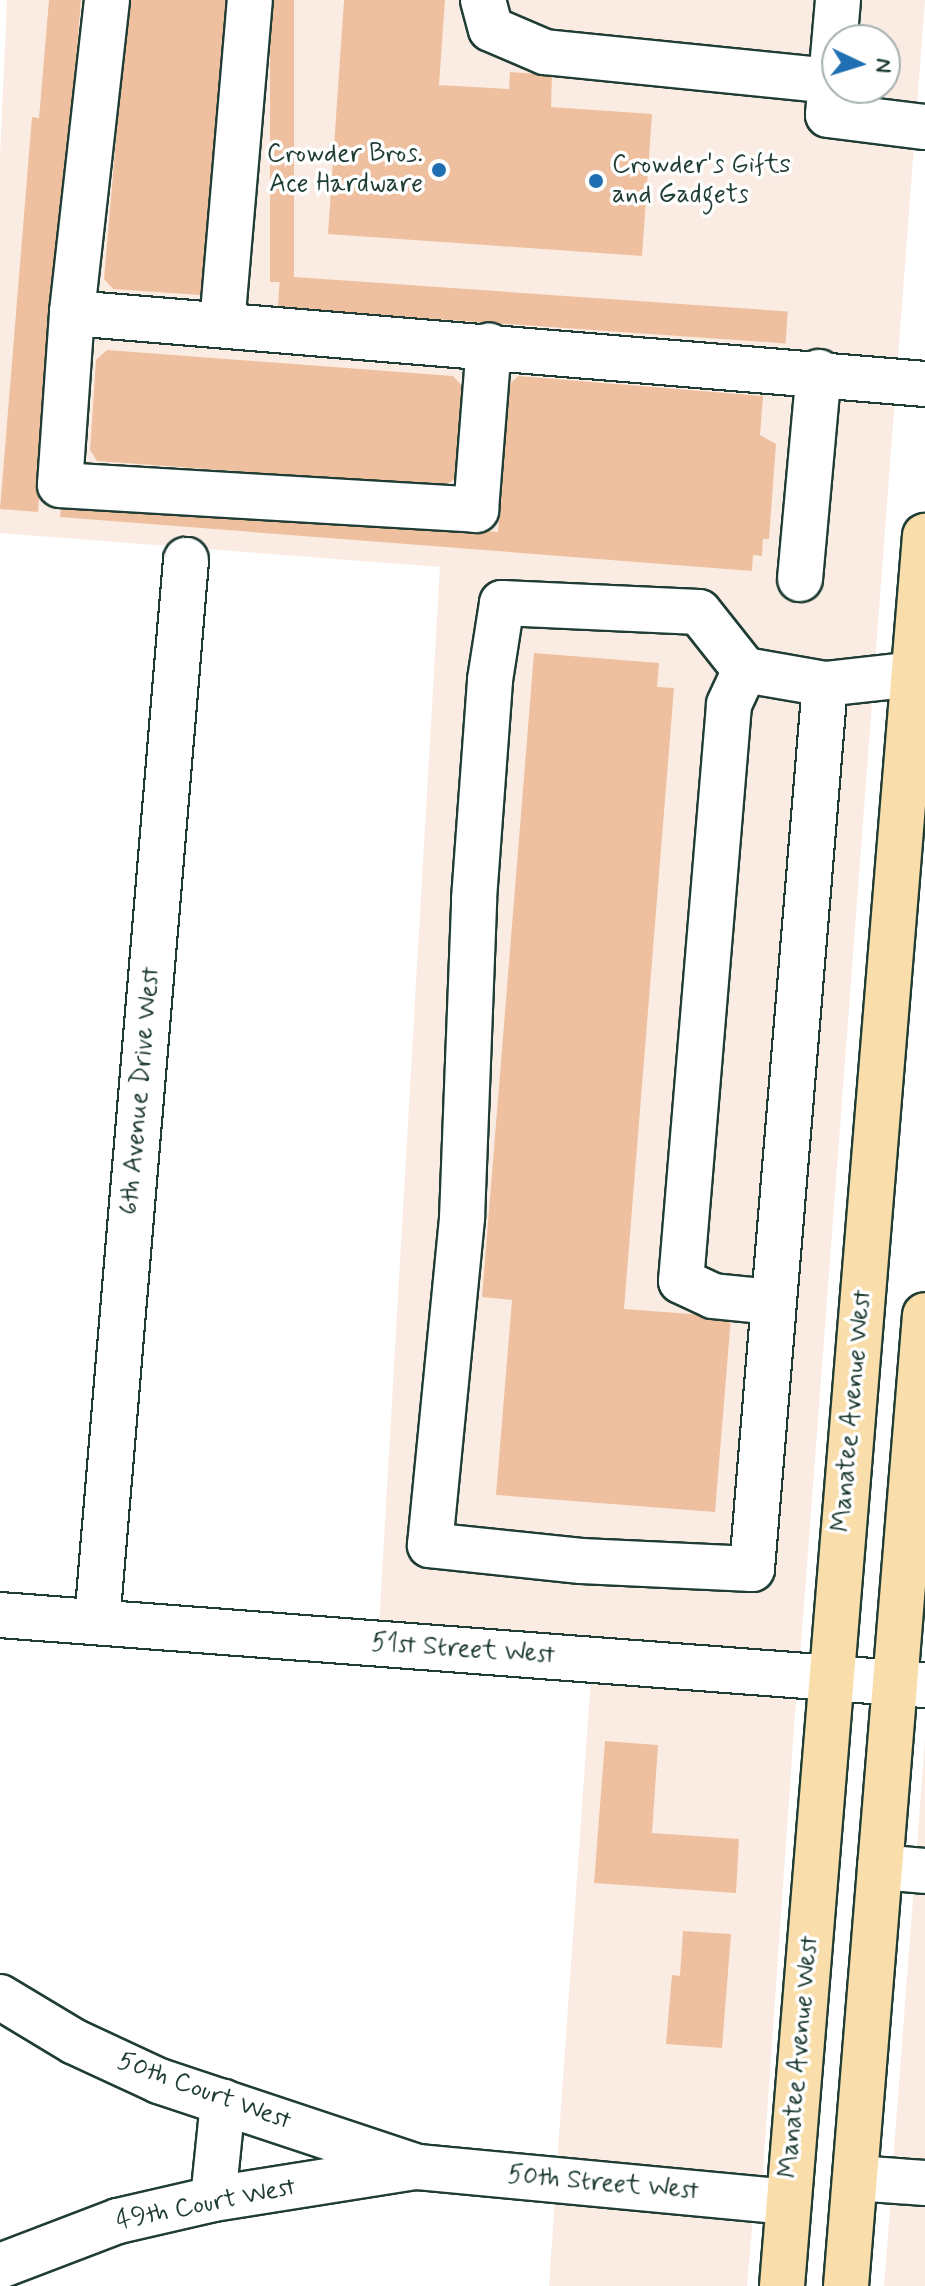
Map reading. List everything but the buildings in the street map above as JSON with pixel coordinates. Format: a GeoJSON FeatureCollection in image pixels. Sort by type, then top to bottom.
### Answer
{"type":"FeatureCollection","features":[{"type":"Feature","properties":{"kind":"main road","name":"Manatee Avenue West"},"geometry":{"type":"LineString","coordinates":[[782,2286],[831,1678],[920,654],[925,536]]}},
{"type":"Feature","properties":{"kind":"main road"},"geometry":{"type":"LineString","coordinates":[[846,2286],[880,1867],[910,1684],[925,1315]]}},
{"type":"Feature","properties":{"kind":"street"},"geometry":{"type":"LineString","coordinates":[[107,0],[72,313],[60,485],[476,510],[489,346]]}},
{"type":"Feature","properties":{"kind":"street"},"geometry":{"type":"LineString","coordinates":[[222,325],[250,0]]}},
{"type":"Feature","properties":{"kind":"street"},"geometry":{"type":"LineString","coordinates":[[483,0],[491,29],[545,52],[821,80]]}},
{"type":"Feature","properties":{"kind":"street"},"geometry":{"type":"LineString","coordinates":[[836,24],[838,0]]}},
{"type":"Feature","properties":{"kind":"street"},"geometry":{"type":"LineString","coordinates":[[829,104],[828,115],[925,127]]}},
{"type":"Feature","properties":{"kind":"street"},"geometry":{"type":"LineString","coordinates":[[72,313],[819,372],[925,384]]}},
{"type":"Feature","properties":{"kind":"street"},"geometry":{"type":"LineString","coordinates":[[800,579],[819,372]]}},
{"type":"Feature","properties":{"kind":"street","name":"6th Avenue Drive West"},"geometry":{"type":"LineString","coordinates":[[97,1622],[186,560]]}},
{"type":"Feature","properties":{"kind":"street"},"geometry":{"type":"LineString","coordinates":[[825,684],[752,1569],[581,1561],[430,1545],[462,1218],[474,899],[490,680],[502,603],[699,612],[745,670],[825,684],[920,654]]}},
{"type":"Feature","properties":{"kind":"street"},"geometry":{"type":"LineString","coordinates":[[745,670],[729,705],[681,1281],[713,1296],[772,1302]]}},
{"type":"Feature","properties":{"kind":"street","name":"51st Street West"},"geometry":{"type":"LineString","coordinates":[[0,1615],[910,1684]]}},
{"type":"Feature","properties":{"kind":"street"},"geometry":{"type":"LineString","coordinates":[[880,1867],[925,1871]]}},
{"type":"Feature","properties":{"kind":"street","name":"50th Court West"},"geometry":{"type":"LineString","coordinates":[[0,1997],[75,2042],[159,2081],[418,2167]]}},
{"type":"Feature","properties":{"kind":"street"},"geometry":{"type":"LineString","coordinates":[[213,2199],[223,2102]]}},
{"type":"Feature","properties":{"kind":"street","name":"50th Street West"},"geometry":{"type":"LineString","coordinates":[[418,2167],[788,2202]]}},
{"type":"Feature","properties":{"kind":"street","name":"49th Court West"},"geometry":{"type":"LineString","coordinates":[[0,2266],[118,2221],[213,2199],[418,2167]]}},
{"type":"Feature","properties":{"kind":"street"},"geometry":{"type":"LineString","coordinates":[[855,2178],[925,2183]]}},
{"type":"Feature","properties":{"kind":"shaded area"},"geometry":{"type":"Polygon","coordinates":[[[7,0],[925,0],[800,1658],[379,1626],[440,567],[0,533],[0,155],[7,0]]]}},
{"type":"Feature","properties":{"kind":"shaded area"},"geometry":{"type":"Polygon","coordinates":[[[591,1678],[796,1692],[763,2176],[557,2162],[591,1678]]]}},
{"type":"Feature","properties":{"kind":"shaded area"},"geometry":{"type":"Polygon","coordinates":[[[925,1739],[925,2165],[893,2163],[925,1739]]]}},
{"type":"Feature","properties":{"kind":"shaded area"},"geometry":{"type":"Polygon","coordinates":[[[555,2198],[753,2217],[747,2286],[549,2286],[555,2198]]]}},
{"type":"Feature","properties":{"kind":"shaded area"},"geometry":{"type":"Polygon","coordinates":[[[891,2198],[925,2201],[925,2286],[884,2286],[891,2198]]]}},
{"type":"Feature","properties":{"kind":"place","name":"Crowder Bros. Ace Hardware"},"geometry":{"type":"Point","coordinates":[439,170]}},
{"type":"Feature","properties":{"kind":"place","name":"Crowder's Gifts and Gadgets"},"geometry":{"type":"Point","coordinates":[596,181]}}]}
